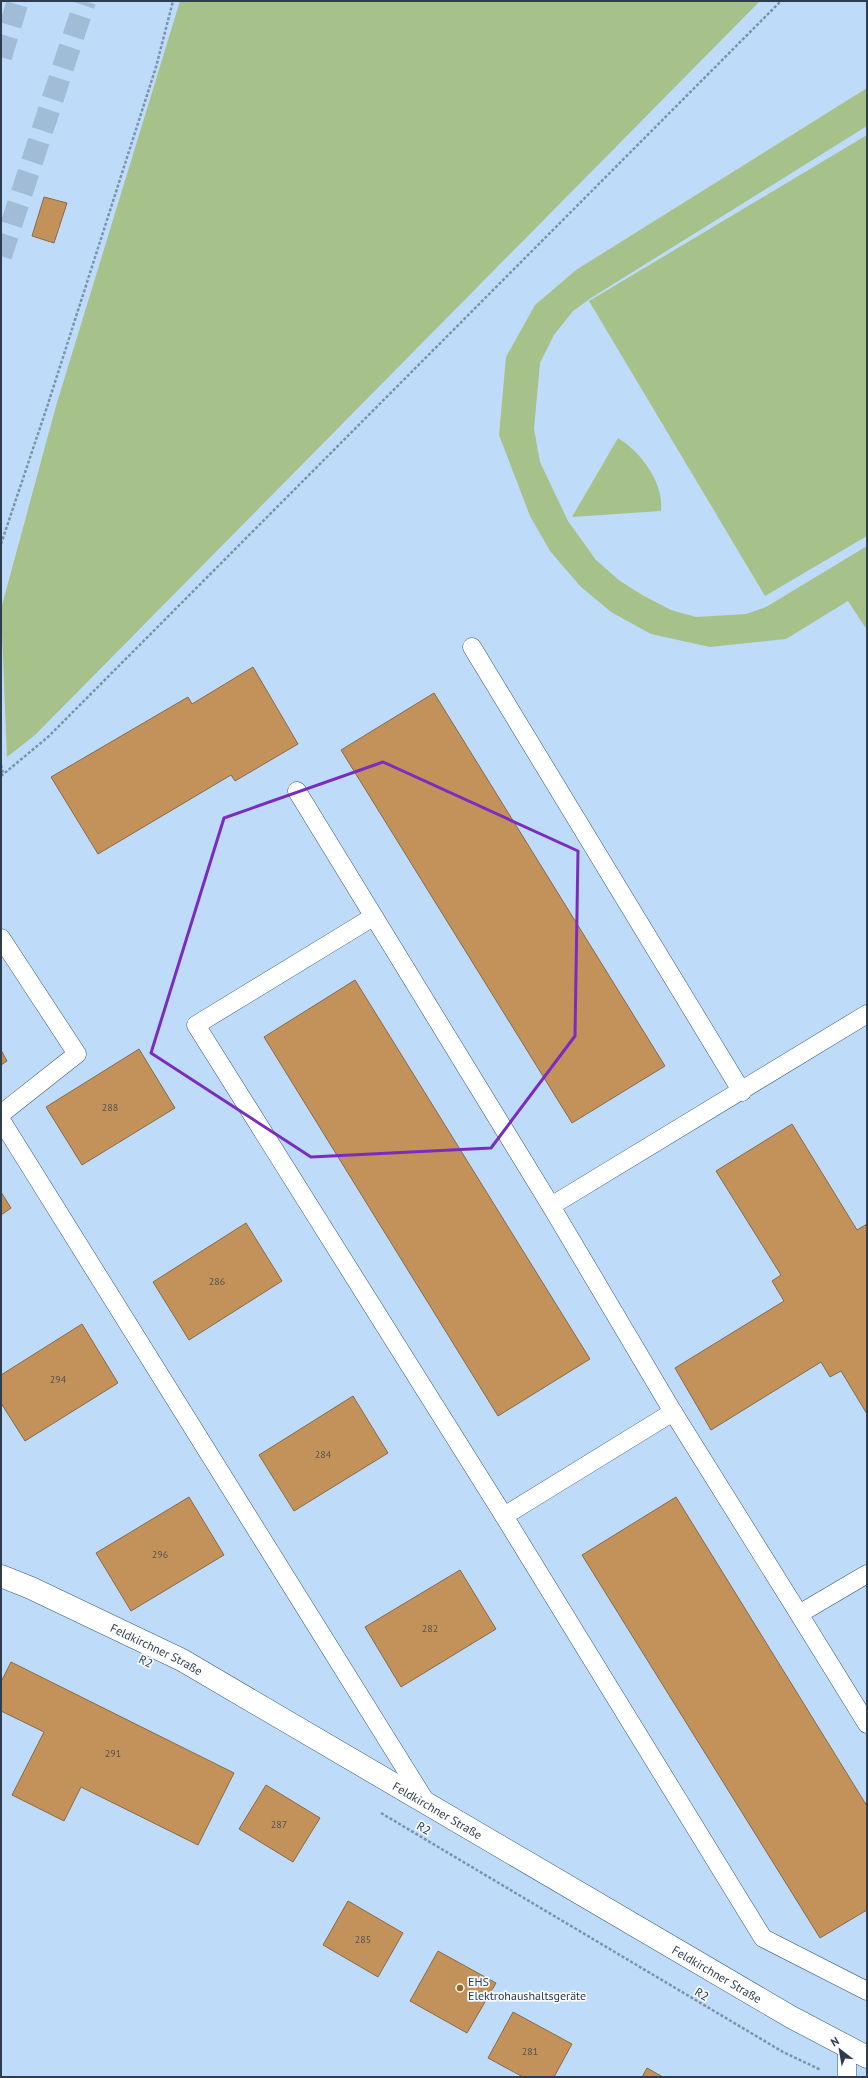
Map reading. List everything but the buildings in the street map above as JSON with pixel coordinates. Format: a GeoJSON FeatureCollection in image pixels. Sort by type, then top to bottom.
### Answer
{"type":"FeatureCollection","features":[{"type":"Feature","properties":{"kind":"street","name":"Feldkirchner Straße"},"geometry":{"type":"LineString","coordinates":[[1,1576],[31,1588],[182,1660],[791,2017],[867,2057]]}},
{"type":"Feature","properties":{"kind":"lane"},"geometry":{"type":"LineString","coordinates":[[472,647],[742,1092]]}},
{"type":"Feature","properties":{"kind":"lane"},"geometry":{"type":"LineString","coordinates":[[297,791],[551,1206],[673,1412],[867,1724]]}},
{"type":"Feature","properties":{"kind":"lane"},"geometry":{"type":"LineString","coordinates":[[373,917],[196,1025],[504,1516],[762,1938],[867,1991]]}},
{"type":"Feature","properties":{"kind":"lane"},"geometry":{"type":"LineString","coordinates":[[1,938],[77,1054],[1,1114]]}},
{"type":"Feature","properties":{"kind":"lane"},"geometry":{"type":"LineString","coordinates":[[551,1206],[742,1092],[867,1014]]}},
{"type":"Feature","properties":{"kind":"lane"},"geometry":{"type":"LineString","coordinates":[[1,1120],[426,1802]]}},
{"type":"Feature","properties":{"kind":"lane"},"geometry":{"type":"LineString","coordinates":[[504,1516],[673,1412]]}},
{"type":"Feature","properties":{"kind":"lane"},"geometry":{"type":"LineString","coordinates":[[799,1614],[867,1574]]}},
{"type":"Feature","properties":{"kind":"lane"},"geometry":{"type":"LineString","coordinates":[[847,2046],[847,2077]]}},
{"type":"Feature","properties":{"kind":"path"},"geometry":{"type":"LineString","coordinates":[[1,544],[48,404],[153,74],[173,1]]}},
{"type":"Feature","properties":{"kind":"path"},"geometry":{"type":"LineString","coordinates":[[2,775],[53,732],[781,1]]}},
{"type":"Feature","properties":{"kind":"path"},"geometry":{"type":"LineString","coordinates":[[1,765],[2,775]]}},
{"type":"Feature","properties":{"kind":"path","name":"R2"},"geometry":{"type":"LineString","coordinates":[[377,1810],[783,2052],[822,2071]]}},
{"type":"Feature","properties":{"kind":"highlighted area"},"geometry":{"type":"Polygon","coordinates":[[[383,762],[578,851],[575,1036],[491,1148],[311,1157],[151,1053],[224,818],[383,762]]]}},
{"type":"Feature","properties":{"kind":"green space"},"geometry":{"type":"Polygon","coordinates":[[[180,1],[760,1],[35,735],[7,757],[1,609],[56,406],[180,1]]]}},
{"type":"Feature","properties":{"kind":"green space"},"geometry":{"type":"Polygon","coordinates":[[[867,88],[867,126],[591,298],[573,311],[554,335],[540,363],[534,429],[540,462],[568,521],[596,560],[620,581],[644,596],[671,610],[696,617],[746,614],[766,607],[867,546],[867,626],[865,627],[848,601],[786,639],[710,647],[651,634],[611,612],[580,586],[550,551],[530,516],[499,435],[506,357],[535,305],[576,270],[867,88]]]}},
{"type":"Feature","properties":{"kind":"green space"},"geometry":{"type":"Polygon","coordinates":[[[867,135],[867,536],[765,596],[589,301],[867,135]]]}},
{"type":"Feature","properties":{"kind":"green space"},"geometry":{"type":"Polygon","coordinates":[[[618,438],[635,451],[643,460],[655,479],[661,500],[661,511],[572,517],[618,438]]]}},
{"type":"Feature","properties":{"kind":"tunnel"},"geometry":{"type":"LineString","coordinates":[[1,57],[18,1]]}},
{"type":"Feature","properties":{"kind":"tunnel"},"geometry":{"type":"LineString","coordinates":[[1,256],[85,1]]}},
{"type":"Feature","properties":{"kind":"place","name":"EHS Elektrohaushaltsgeräte"},"geometry":{"type":"Point","coordinates":[460,1988]}}]}
